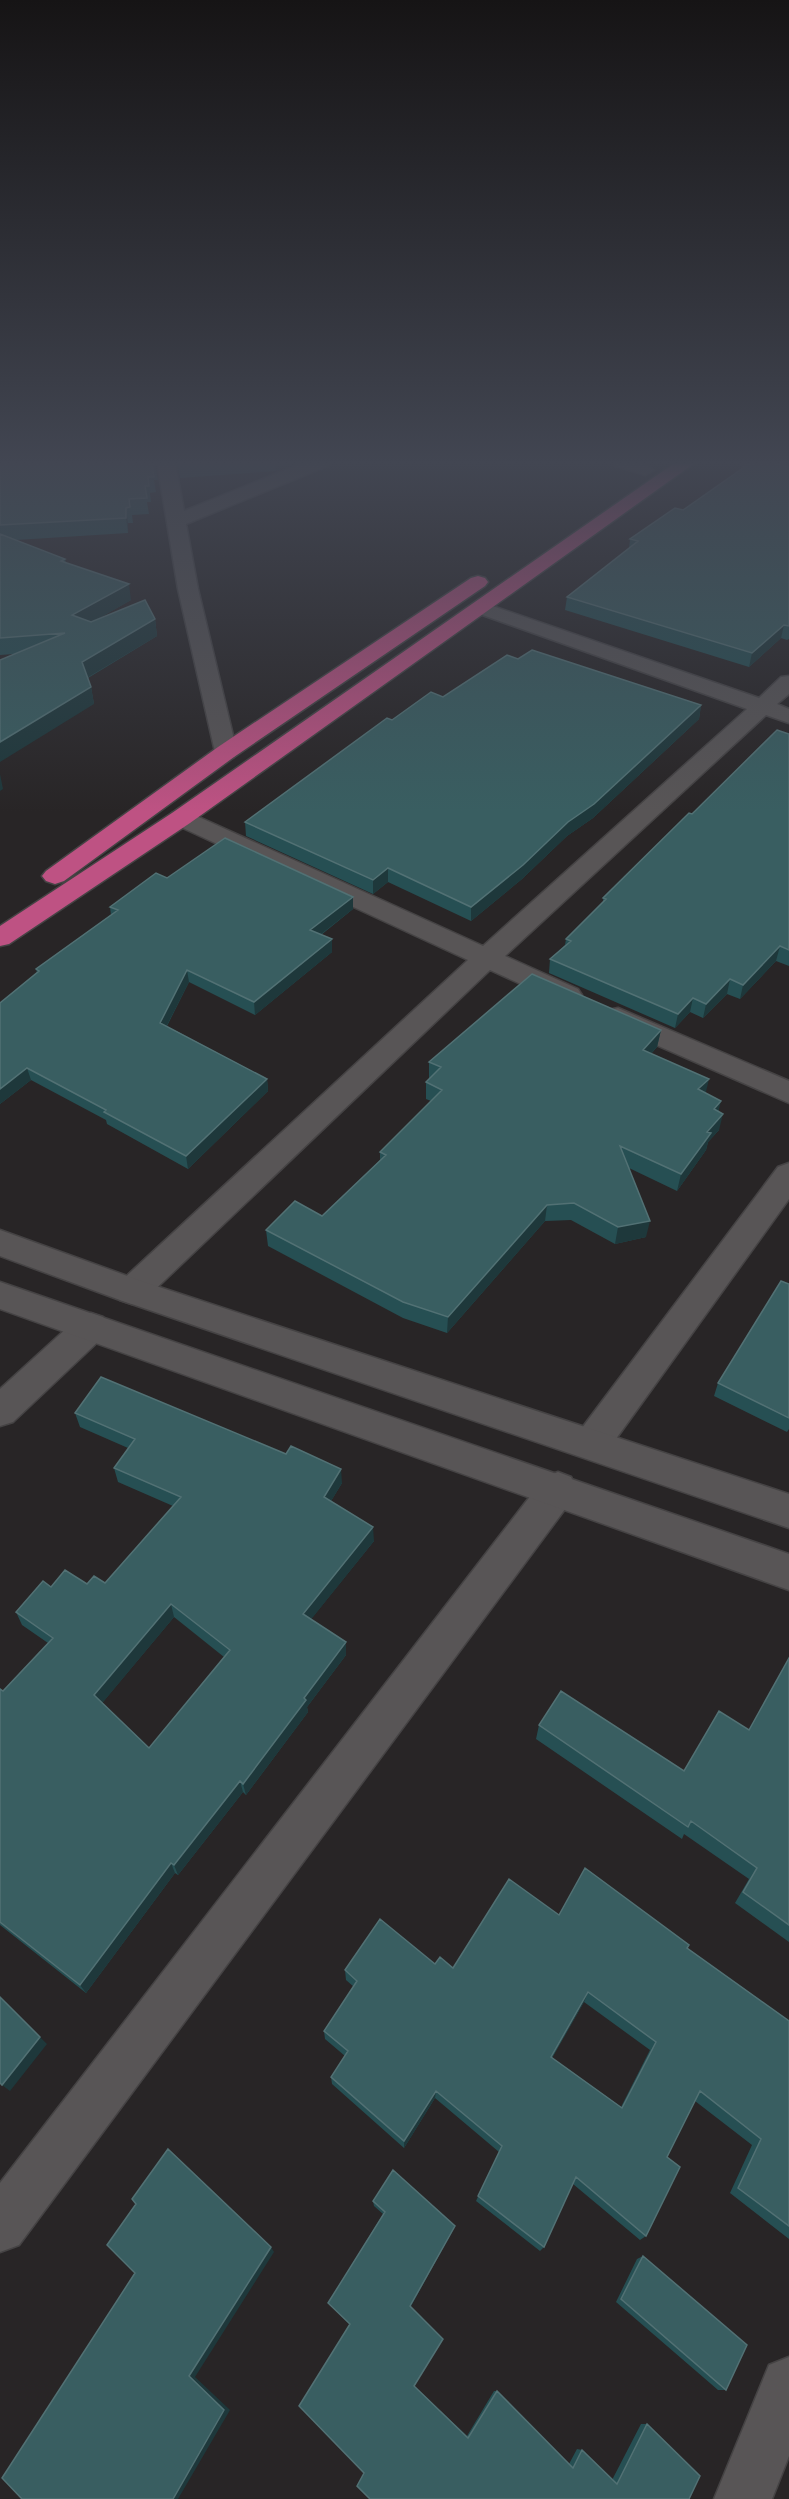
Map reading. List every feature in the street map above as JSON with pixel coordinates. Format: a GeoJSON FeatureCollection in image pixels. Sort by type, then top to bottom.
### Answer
{"type":"FeatureCollection","features":[{"type":"Feature","properties":{"kind":"highway"},"geometry":{"type":"LineString","coordinates":[[19,901],[226,752],[483,579]]}},
{"type":"Feature","properties":{"kind":"highway"},"geometry":{"type":"LineString","coordinates":[[0,938],[181,818],[523,579]]}},
{"type":"Feature","properties":{"kind":"street"},"geometry":{"type":"LineString","coordinates":[[186,579],[226,752]]}},
{"type":"Feature","properties":{"kind":"street"},"geometry":{"type":"LineString","coordinates":[[481,608],[789,716]]}},
{"type":"Feature","properties":{"kind":"street"},"geometry":{"type":"LineString","coordinates":[[132,1291],[486,958],[789,681]]}},
{"type":"Feature","properties":{"kind":"street"},"geometry":{"type":"LineString","coordinates":[[181,818],[486,958],[789,1093]]}},
{"type":"Feature","properties":{"kind":"street"},"geometry":{"type":"LineString","coordinates":[[592,1443],[789,1175]]}},
{"type":"Feature","properties":{"kind":"street"},"geometry":{"type":"LineString","coordinates":[[0,1243],[132,1291],[592,1443],[789,1511]]}},
{"type":"Feature","properties":{"kind":"street"},"geometry":{"type":"LineString","coordinates":[[0,1295],[789,1572]]}},
{"type":"Feature","properties":{"kind":"street"},"geometry":{"type":"LineString","coordinates":[[0,1412],[91,1328]]}},
{"type":"Feature","properties":{"kind":"street"},"geometry":{"type":"LineString","coordinates":[[0,2226],[558,1489]]}},
{"type":"Feature","properties":{"kind":"street"},"geometry":{"type":"LineString","coordinates":[[742,2499],[789,2385]]}},
{"type":"Feature","properties":{"kind":"building"},"geometry":{"type":"Polygon","coordinates":[[[0,579],[113,579],[129,584],[72,615],[91,622],[145,600],[155,619],[82,662],[91,687],[0,742],[0,660],[65,633],[0,638],[0,579]]]}},
{"type":"Feature","properties":{"kind":"building"},"geometry":{"type":"Polygon","coordinates":[[[590,579],[789,579],[789,626],[784,625],[752,653],[567,597],[590,579]]]}},
{"type":"Feature","properties":{"kind":"building"},"geometry":{"type":"Polygon","coordinates":[[[532,650],[701,705],[594,804],[568,822],[523,865],[471,907],[388,868],[373,880],[245,822],[387,718],[392,720],[431,692],[443,697],[507,655],[518,659],[532,650]]]}},
{"type":"Feature","properties":{"kind":"building"},"geometry":{"type":"Polygon","coordinates":[[[777,730],[789,734],[789,950],[780,946],[743,985],[730,979],[706,1004],[693,998],[678,1014],[550,959],[571,941],[566,939],[606,899],[603,898],[777,730]]]}},
{"type":"Feature","properties":{"kind":"building"},"geometry":{"type":"Polygon","coordinates":[[[225,838],[353,897],[310,930],[332,939],[254,1002],[187,970],[160,1023],[267,1079],[186,1156],[27,1068],[0,1089],[0,1003],[39,971],[36,969],[118,910],[110,907],[156,873],[167,878],[225,838]]]}},
{"type":"Feature","properties":{"kind":"building"},"geometry":{"type":"Polygon","coordinates":[[[532,974],[661,1030],[643,1050],[709,1079],[698,1089],[721,1101],[714,1109],[723,1114],[707,1132],[711,1133],[681,1174],[620,1146],[650,1221],[618,1227],[574,1203],[547,1205],[448,1317],[403,1302],[266,1230],[295,1201],[322,1216],[386,1155],[380,1152],[442,1090],[426,1082],[441,1067],[429,1062],[532,974]]]}},
{"type":"Feature","properties":{"kind":"building"},"geometry":{"type":"Polygon","coordinates":[[[781,1281],[789,1284],[789,1418],[718,1383],[781,1281]]]}},
{"type":"Feature","properties":{"kind":"building"},"geometry":{"type":"Polygon","coordinates":[[[101,1377],[286,1454],[291,1446],[341,1469],[324,1497],[373,1527],[303,1614],[346,1642],[243,1784],[240,1781],[174,1865],[171,1863],[80,1985],[0,1922],[0,1689],[3,1691],[53,1638],[16,1612],[43,1581],[51,1587],[65,1570],[87,1584],[94,1576],[105,1583],[181,1497],[114,1468],[135,1439],[75,1413],[101,1377]],[[171,1604],[94,1695],[149,1748],[230,1650],[171,1604]]]}},
{"type":"Feature","properties":{"kind":"building"},"geometry":{"type":"Polygon","coordinates":[[[789,1658],[789,1925],[743,1892],[757,1868],[691,1821],[688,1827],[539,1725],[561,1691],[684,1771],[719,1711],[749,1730],[789,1658]]]}},
{"type":"Feature","properties":{"kind":"building"},"geometry":{"type":"Polygon","coordinates":[[[585,1868],[689,1945],[687,1948],[789,2021],[789,2226],[738,2188],[761,2139],[700,2091],[667,2157],[680,2167],[646,2236],[576,2177],[544,2247],[478,2196],[502,2146],[436,2091],[404,2141],[331,2077],[348,2051],[324,2031],[357,1981],[345,1970],[380,1919],[435,1964],[440,1957],[453,1968],[509,1879],[559,1915],[585,1868]],[[588,1992],[551,2057],[622,2108],[656,2042],[588,1992]]]}},
{"type":"Feature","properties":{"kind":"building"},"geometry":{"type":"Polygon","coordinates":[[[0,1997],[40,2037],[2,2085],[0,2083],[0,1997]]]}},
{"type":"Feature","properties":{"kind":"building"},"geometry":{"type":"Polygon","coordinates":[[[168,2149],[271,2247],[189,2376],[224,2410],[173,2499],[22,2499],[2,2478],[135,2273],[107,2245],[136,2204],[132,2199],[168,2149]]]}},
{"type":"Feature","properties":{"kind":"building"},"geometry":{"type":"Polygon","coordinates":[[[393,2170],[455,2226],[410,2306],[443,2339],[414,2386],[468,2438],[497,2391],[573,2468],[582,2450],[617,2484],[647,2424],[700,2476],[689,2499],[370,2499],[357,2486],[364,2473],[299,2406],[350,2324],[328,2303],[385,2212],[373,2201],[393,2170]]]}},
{"type":"Feature","properties":{"kind":"building"},"geometry":{"type":"Polygon","coordinates":[[[643,2256],[747,2345],[726,2390],[621,2299],[643,2256]]]}}]}
